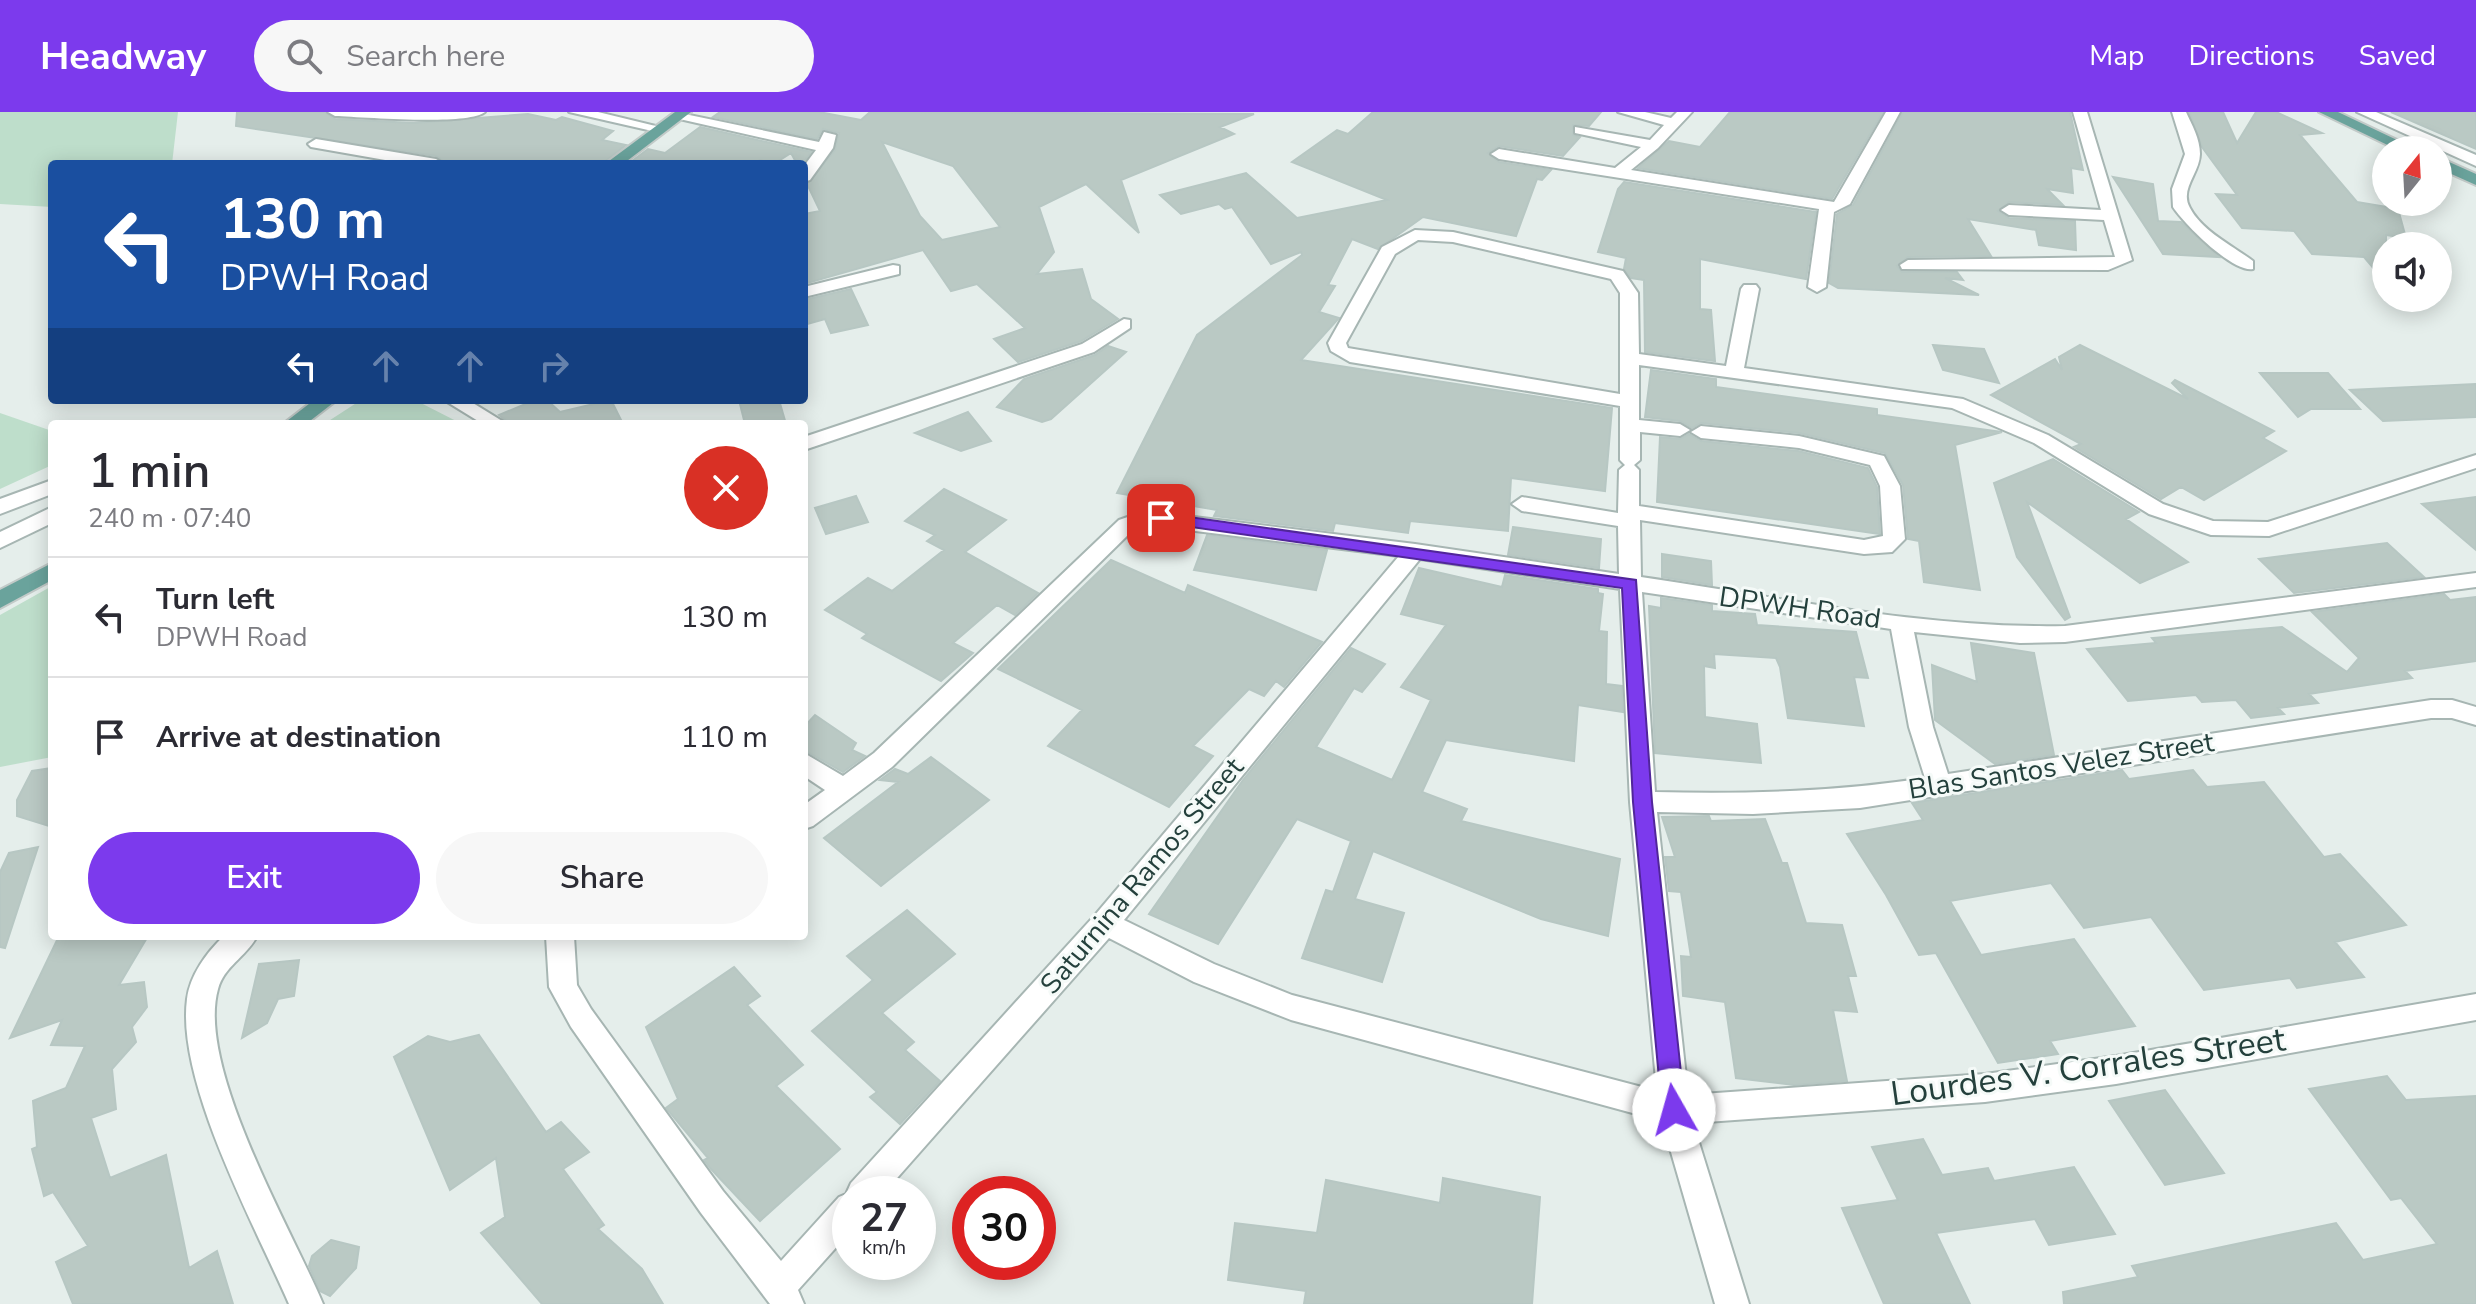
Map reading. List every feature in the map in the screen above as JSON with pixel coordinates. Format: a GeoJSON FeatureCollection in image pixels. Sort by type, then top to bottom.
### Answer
{"type":"FeatureCollection","features":[{"type":"Feature","properties":{"kind":"main road"},"geometry":{"type":"LineString","coordinates":[[2326,112],[2379,136]]}},
{"type":"Feature","properties":{"kind":"main road"},"geometry":{"type":"LineString","coordinates":[[618,160],[682,114]]}},
{"type":"Feature","properties":{"kind":"main road"},"geometry":{"type":"LineString","coordinates":[[2452,167],[2475,174]]}},
{"type":"Feature","properties":{"kind":"main road"},"geometry":{"type":"LineString","coordinates":[[299,420],[321,404]]}},
{"type":"Feature","properties":{"kind":"main road"},"geometry":{"type":"LineString","coordinates":[[0,600],[48,572]]}},
{"type":"Feature","properties":{"kind":"street"},"geometry":{"type":"LineString","coordinates":[[335,112],[420,115],[478,112]]}},
{"type":"Feature","properties":{"kind":"street"},"geometry":{"type":"LineString","coordinates":[[576,112],[661,129]]}},
{"type":"Feature","properties":{"kind":"street"},"geometry":{"type":"LineString","coordinates":[[1625,112],[1679,118]]}},
{"type":"Feature","properties":{"kind":"street"},"geometry":{"type":"LineString","coordinates":[[1499,154],[1827,207],[1842,204],[1893,112]]}},
{"type":"Feature","properties":{"kind":"street"},"geometry":{"type":"LineString","coordinates":[[1908,265],[2117,264],[2124,260],[2080,112]]}},
{"type":"Feature","properties":{"kind":"street"},"geometry":{"type":"LineString","coordinates":[[2179,112],[2192,148],[2192,159],[2179,194],[2181,207],[2190,219],[2247,265]]}},
{"type":"Feature","properties":{"kind":"street"},"geometry":{"type":"LineString","coordinates":[[2364,112],[2475,174]]}},
{"type":"Feature","properties":{"kind":"street"},"geometry":{"type":"LineString","coordinates":[[682,114],[827,141],[808,171]]}},
{"type":"Feature","properties":{"kind":"street"},"geometry":{"type":"LineString","coordinates":[[1618,173],[1653,145],[1679,118]]}},
{"type":"Feature","properties":{"kind":"street"},"geometry":{"type":"LineString","coordinates":[[1580,130],[1653,145]]}},
{"type":"Feature","properties":{"kind":"street"},"geometry":{"type":"LineString","coordinates":[[316,144],[412,160]]}},
{"type":"Feature","properties":{"kind":"street"},"geometry":{"type":"LineString","coordinates":[[1817,287],[1827,207]]}},
{"type":"Feature","properties":{"kind":"street"},"geometry":{"type":"LineString","coordinates":[[2009,210],[2111,215]]}},
{"type":"Feature","properties":{"kind":"street"},"geometry":{"type":"LineString","coordinates":[[1631,402],[1350,356],[1340,351],[1337,343],[1388,251],[1415,235],[1433,234],[1617,275],[1629,293],[1631,358],[1631,402],[1631,425],[1627,516],[1630,584],[1643,802],[1674,1110],[1732,1304]]}},
{"type":"Feature","properties":{"kind":"street"},"geometry":{"type":"LineString","coordinates":[[808,291],[893,270]]}},
{"type":"Feature","properties":{"kind":"street"},"geometry":{"type":"LineString","coordinates":[[1734,373],[1750,289]]}},
{"type":"Feature","properties":{"kind":"street"},"geometry":{"type":"LineString","coordinates":[[808,443],[1088,348],[1124,324]]}},
{"type":"Feature","properties":{"kind":"street"},"geometry":{"type":"LineString","coordinates":[[1631,358],[1956,403],[2041,439],[2156,509],[2211,528],[2269,529],[2476,461]]}},
{"type":"Feature","properties":{"kind":"street"},"geometry":{"type":"LineString","coordinates":[[461,404],[490,420]]}},
{"type":"Feature","properties":{"kind":"street"},"geometry":{"type":"LineString","coordinates":[[1522,504],[1864,547],[1884,547],[1894,539],[1888,486],[1883,465],[1877,460],[1799,442],[1631,425]]}},
{"type":"Feature","properties":{"kind":"street"},"geometry":{"type":"LineString","coordinates":[[0,507],[48,487]]}},
{"type":"Feature","properties":{"kind":"street"},"geometry":{"type":"LineString","coordinates":[[0,492],[25,495]]}},
{"type":"Feature","properties":{"kind":"street"},"geometry":{"type":"LineString","coordinates":[[0,541],[48,516]]}},
{"type":"Feature","properties":{"kind":"street","name":"DPWH Road"},"geometry":{"type":"LineString","coordinates":[[845,790],[888,755],[1126,525],[1145,518],[1415,551],[1901,623],[2020,635],[2065,634],[2476,580]]}},
{"type":"Feature","properties":{"kind":"street","name":"Saturnina Ramos Street"},"geometry":{"type":"LineString","coordinates":[[878,1176],[1105,923],[1415,551]]}},
{"type":"Feature","properties":{"kind":"street"},"geometry":{"type":"LineString","coordinates":[[1901,623],[1921,727],[1939,784]]}},
{"type":"Feature","properties":{"kind":"street","name":"Blas Santos Velez Street"},"geometry":{"type":"LineString","coordinates":[[1643,802],[1811,802],[1860,798],[2431,709],[2452,709],[2476,716]]}},
{"type":"Feature","properties":{"kind":"street"},"geometry":{"type":"LineString","coordinates":[[808,766],[845,790],[808,816]]}},
{"type":"Feature","properties":{"kind":"street","name":"Lourdes V. Corrales Street"},"geometry":{"type":"LineString","coordinates":[[1105,923],[1204,973],[1291,1007],[1674,1110],[1985,1088],[2116,1070],[2476,1007]]}},
{"type":"Feature","properties":{"kind":"street"},"geometry":{"type":"LineString","coordinates":[[239,940],[210,973],[201,1001],[203,1045],[236,1146],[306,1304]]}},
{"type":"Feature","properties":{"kind":"street"},"geometry":{"type":"LineString","coordinates":[[560,940],[563,987],[581,1018],[712,1202],[784,1295],[832,1232]]}},
{"type":"Feature","properties":{"kind":"green space"},"geometry":{"type":"Polygon","coordinates":[[[0,112],[178,112],[172,160],[48,160],[48,207],[0,204],[0,112]]]}},
{"type":"Feature","properties":{"kind":"green space"},"geometry":{"type":"Polygon","coordinates":[[[355,404],[423,404],[454,420],[330,420],[355,404]]]}},
{"type":"Feature","properties":{"kind":"green space"},"geometry":{"type":"Polygon","coordinates":[[[0,413],[48,430],[48,467],[0,489],[0,413]]]}},
{"type":"Feature","properties":{"kind":"green space"},"geometry":{"type":"Polygon","coordinates":[[[48,588],[48,758],[0,767],[0,615],[48,588]]]}},
{"type":"Feature","properties":{"kind":"building"},"geometry":{"type":"Polygon","coordinates":[[[237,112],[325,112],[335,119],[414,123],[528,114],[556,120],[562,117],[613,131],[602,140],[626,145],[607,160],[442,160],[436,156],[236,126],[237,112]]]}},
{"type":"Feature","properties":{"kind":"building"},"geometry":{"type":"Polygon","coordinates":[[[720,112],[819,112],[861,120],[870,112],[1254,114],[1220,127],[1234,134],[1121,180],[1139,233],[1086,184],[1039,207],[1054,252],[1037,274],[1082,269],[1091,299],[1118,319],[1081,341],[1018,362],[994,339],[1025,328],[977,284],[951,291],[923,250],[808,283],[808,213],[820,211],[808,183],[835,150],[839,133],[823,129],[817,139],[713,117],[720,112]],[[882,142],[920,216],[942,240],[1000,227],[953,166],[882,142]]]}},
{"type":"Feature","properties":{"kind":"building"},"geometry":{"type":"Polygon","coordinates":[[[1373,112],[1601,112],[1589,126],[1573,125],[1573,135],[1580,137],[1563,156],[1499,146],[1488,153],[1499,162],[1551,170],[1542,180],[1537,179],[1516,236],[1423,217],[1378,249],[1352,239],[1328,285],[1335,286],[1319,312],[1339,318],[1301,360],[1612,408],[1605,491],[1511,478],[1508,531],[1410,521],[1408,533],[1335,523],[1333,531],[1214,516],[1217,510],[1117,493],[1197,335],[1302,255],[1301,252],[1271,264],[1232,207],[1225,209],[1219,204],[1181,214],[1160,195],[1246,173],[1297,218],[1387,200],[1292,162],[1337,130],[1348,134],[1373,112]]]}},
{"type":"Feature","properties":{"kind":"building"},"geometry":{"type":"Polygon","coordinates":[[[1730,112],[1883,112],[1832,199],[1638,168],[1669,141],[1700,147],[1730,112]]]}},
{"type":"Feature","properties":{"kind":"building"},"geometry":{"type":"Polygon","coordinates":[[[1903,112],[2070,112],[2083,170],[2071,168],[2073,193],[2047,189],[2063,205],[2009,202],[1998,211],[2009,218],[2075,221],[2076,250],[2039,245],[2036,230],[1968,219],[1991,256],[1908,257],[1897,266],[1902,272],[1957,272],[1963,280],[1945,278],[1979,295],[1838,288],[1829,283],[1837,214],[1853,205],[1903,112]]]}},
{"type":"Feature","properties":{"kind":"building"},"geometry":{"type":"Polygon","coordinates":[[[2189,112],[2223,112],[2237,143],[2256,112],[2276,112],[2322,133],[2300,135],[2357,202],[2372,205],[2372,216],[2400,216],[2404,232],[2372,232],[2372,266],[2364,257],[2312,254],[2294,231],[2242,228],[2216,194],[2237,195],[2202,147],[2189,112]]]}},
{"type":"Feature","properties":{"kind":"building"},"geometry":{"type":"Polygon","coordinates":[[[2391,112],[2476,112],[2476,149],[2391,112]]]}},
{"type":"Feature","properties":{"kind":"building"},"geometry":{"type":"Polygon","coordinates":[[[700,127],[811,152],[805,160],[795,160],[791,153],[780,160],[633,160],[648,149],[665,153],[700,127]]]}},
{"type":"Feature","properties":{"kind":"building"},"geometry":{"type":"Polygon","coordinates":[[[2113,177],[2153,184],[2158,221],[2181,222],[2219,257],[2163,254],[2113,177]]]}},
{"type":"Feature","properties":{"kind":"building"},"geometry":{"type":"Polygon","coordinates":[[[1624,182],[1816,212],[1806,279],[1700,259],[1700,309],[1711,310],[1715,361],[1645,352],[1644,280],[1631,278],[1624,269],[1626,258],[1598,252],[1618,189],[1624,182]]]}},
{"type":"Feature","properties":{"kind":"building"},"geometry":{"type":"Polygon","coordinates":[[[851,289],[868,325],[831,333],[825,319],[808,324],[808,299],[851,289]]]}},
{"type":"Feature","properties":{"kind":"building"},"geometry":{"type":"Polygon","coordinates":[[[1933,345],[1984,349],[1999,383],[1943,370],[1933,345]]]}},
{"type":"Feature","properties":{"kind":"building"},"geometry":{"type":"Polygon","coordinates":[[[2080,345],[2188,399],[2172,383],[2175,380],[2274,431],[2263,438],[2286,451],[2204,500],[2181,487],[2161,499],[2074,447],[2081,444],[1991,395],[2055,359],[2062,370],[2059,357],[2080,345]]]}},
{"type":"Feature","properties":{"kind":"building"},"geometry":{"type":"Polygon","coordinates":[[[1108,346],[1126,352],[1051,419],[1042,422],[997,407],[1024,379],[1095,355],[1108,346]]]}},
{"type":"Feature","properties":{"kind":"building"},"geometry":{"type":"Polygon","coordinates":[[[1651,370],[1716,379],[1716,387],[1877,409],[1877,415],[2002,432],[1955,445],[1980,590],[1924,582],[1919,541],[1908,539],[1903,485],[1885,453],[1799,433],[1701,423],[1692,428],[1680,421],[1645,417],[1651,370]]]}},
{"type":"Feature","properties":{"kind":"building"},"geometry":{"type":"Polygon","coordinates":[[[2260,373],[2328,373],[2360,409],[2311,409],[2298,417],[2260,373]]]}},
{"type":"Feature","properties":{"kind":"building"},"geometry":{"type":"Polygon","coordinates":[[[2476,384],[2476,417],[2383,421],[2350,390],[2476,384]]]}},
{"type":"Feature","properties":{"kind":"building"},"geometry":{"type":"Polygon","coordinates":[[[525,404],[551,404],[560,412],[594,404],[613,404],[621,420],[505,420],[499,415],[525,404]]]}},
{"type":"Feature","properties":{"kind":"building"},"geometry":{"type":"Polygon","coordinates":[[[740,404],[780,404],[785,420],[744,420],[740,404]]]}},
{"type":"Feature","properties":{"kind":"building"},"geometry":{"type":"Polygon","coordinates":[[[968,412],[991,441],[961,451],[915,433],[968,412]]]}},
{"type":"Feature","properties":{"kind":"building"},"geometry":{"type":"Polygon","coordinates":[[[1689,434],[1701,441],[1798,451],[1868,468],[1877,487],[1880,534],[1657,502],[1660,437],[1680,439],[1689,434]]]}},
{"type":"Feature","properties":{"kind":"building"},"geometry":{"type":"Polygon","coordinates":[[[2053,459],[2139,512],[2126,519],[2188,562],[2140,583],[2027,502],[2070,617],[2065,620],[2017,557],[1994,483],[2053,459]]]}},
{"type":"Feature","properties":{"kind":"building"},"geometry":{"type":"Polygon","coordinates":[[[944,489],[1006,520],[965,552],[1038,593],[1015,615],[997,605],[953,643],[973,653],[941,681],[862,638],[867,634],[825,610],[868,578],[892,591],[944,550],[927,541],[935,535],[905,521],[944,489]]]}},
{"type":"Feature","properties":{"kind":"building"},"geometry":{"type":"Polygon","coordinates":[[[856,496],[868,522],[826,534],[815,508],[856,496]]]}},
{"type":"Feature","properties":{"kind":"building"},"geometry":{"type":"Polygon","coordinates":[[[2476,497],[2476,550],[2422,504],[2476,497]]]}},
{"type":"Feature","properties":{"kind":"building"},"geometry":{"type":"Polygon","coordinates":[[[1513,527],[1601,539],[1599,568],[1508,555],[1513,527]]]}},
{"type":"Feature","properties":{"kind":"building"},"geometry":{"type":"Polygon","coordinates":[[[1207,535],[1327,550],[1316,590],[1194,570],[1207,535]]]}},
{"type":"Feature","properties":{"kind":"building"},"geometry":{"type":"Polygon","coordinates":[[[2387,543],[2424,577],[2294,593],[2259,559],[2387,543]]]}},
{"type":"Feature","properties":{"kind":"building"},"geometry":{"type":"Polygon","coordinates":[[[1662,554],[1711,561],[1712,585],[1662,577],[1662,554]]]}},
{"type":"Feature","properties":{"kind":"building"},"geometry":{"type":"Polygon","coordinates":[[[1111,560],[1185,593],[1188,585],[1322,642],[1284,687],[1276,681],[1264,696],[1249,689],[1193,746],[1213,756],[1169,807],[1048,746],[1082,710],[998,669],[1111,560]]]}},
{"type":"Feature","properties":{"kind":"building"},"geometry":{"type":"Polygon","coordinates":[[[1419,568],[1502,587],[1505,575],[1598,589],[1598,593],[1603,594],[1599,631],[1607,632],[1606,684],[1622,686],[1623,712],[1578,705],[1574,761],[1446,740],[1422,792],[1467,809],[1461,821],[1620,859],[1608,936],[1541,919],[1373,851],[1355,899],[1404,913],[1382,982],[1302,958],[1326,890],[1333,892],[1351,841],[1297,819],[1218,944],[1149,914],[1243,780],[1351,648],[1385,664],[1362,692],[1354,688],[1316,747],[1392,780],[1431,700],[1401,687],[1446,625],[1401,614],[1419,568]]]}},
{"type":"Feature","properties":{"kind":"building"},"geometry":{"type":"Polygon","coordinates":[[[2444,594],[2450,600],[2476,597],[2476,661],[2405,671],[2412,678],[2309,694],[2318,703],[2278,708],[2284,714],[2251,718],[2236,700],[2202,702],[2196,695],[2128,701],[2087,649],[2156,643],[2152,638],[2282,627],[2347,672],[2359,658],[2312,612],[2444,594]]]}},
{"type":"Feature","properties":{"kind":"building"},"geometry":{"type":"Polygon","coordinates":[[[1661,598],[1712,605],[1712,611],[1755,614],[1757,625],[1856,632],[1868,678],[1854,677],[1864,726],[1788,718],[1776,658],[1714,654],[1715,668],[1704,666],[1705,717],[1757,724],[1761,763],[1655,753],[1649,606],[1661,608],[1661,598]]]}},
{"type":"Feature","properties":{"kind":"building"},"geometry":{"type":"Polygon","coordinates":[[[1971,643],[2034,653],[2054,755],[1995,764],[1935,720],[1932,665],[1977,682],[1971,643]]]}},
{"type":"Feature","properties":{"kind":"building"},"geometry":{"type":"Polygon","coordinates":[[[815,715],[856,743],[852,750],[865,756],[843,772],[808,752],[808,723],[815,715]]]}},
{"type":"Feature","properties":{"kind":"building"},"geometry":{"type":"Polygon","coordinates":[[[931,757],[989,800],[881,886],[824,838],[898,782],[880,780],[895,769],[908,774],[931,757]]]}},
{"type":"Feature","properties":{"kind":"building"},"geometry":{"type":"Polygon","coordinates":[[[48,769],[48,826],[17,816],[17,800],[32,771],[48,769]]]}},
{"type":"Feature","properties":{"kind":"building"},"geometry":{"type":"Polygon","coordinates":[[[2122,770],[2129,779],[2193,770],[2207,787],[2264,782],[2324,857],[2340,854],[2406,925],[2335,942],[2364,977],[2297,988],[2290,978],[2204,990],[2151,917],[2084,928],[2051,883],[1950,901],[1981,955],[2074,939],[2135,1026],[2050,1041],[2058,1054],[1998,1063],[1936,953],[1919,955],[1847,834],[1923,820],[1912,803],[2122,770]]]}},
{"type":"Feature","properties":{"kind":"building"},"geometry":{"type":"Polygon","coordinates":[[[1709,816],[1711,821],[1765,819],[1782,863],[1787,863],[1806,923],[1842,925],[1856,976],[1848,976],[1857,1012],[1833,1010],[1847,1081],[1794,1085],[1736,1078],[1725,1002],[1683,996],[1681,956],[1691,957],[1681,892],[1669,891],[1665,857],[1675,857],[1662,817],[1709,816]]]}},
{"type":"Feature","properties":{"kind":"building"},"geometry":{"type":"Polygon","coordinates":[[[38,847],[5,948],[0,947],[0,872],[9,853],[38,847]]]}},
{"type":"Feature","properties":{"kind":"building"},"geometry":{"type":"Polygon","coordinates":[[[907,910],[955,954],[882,1013],[914,1042],[905,1050],[940,1081],[900,1124],[870,1097],[877,1092],[812,1031],[873,980],[847,956],[907,910]]]}},
{"type":"Feature","properties":{"kind":"building"},"geometry":{"type":"Polygon","coordinates":[[[57,940],[146,940],[119,985],[144,982],[147,1007],[132,1027],[136,1042],[112,1069],[116,1109],[91,1118],[110,1178],[166,1155],[189,1268],[217,1251],[233,1304],[73,1304],[56,1262],[88,1246],[53,1192],[44,1196],[32,1149],[37,1147],[33,1101],[66,1088],[85,1046],[51,1045],[62,1020],[10,1038],[57,940]]]}},
{"type":"Feature","properties":{"kind":"building"},"geometry":{"type":"Polygon","coordinates":[[[299,960],[294,996],[278,999],[267,1023],[242,1038],[259,964],[299,960]]]}},
{"type":"Feature","properties":{"kind":"building"},"geometry":{"type":"Polygon","coordinates":[[[734,967],[760,996],[747,1005],[803,1065],[776,1086],[840,1149],[760,1221],[711,1169],[704,1160],[708,1158],[666,1108],[678,1099],[646,1027],[734,967]]]}},
{"type":"Feature","properties":{"kind":"building"},"geometry":{"type":"Polygon","coordinates":[[[479,1035],[546,1132],[561,1122],[589,1152],[563,1169],[604,1225],[598,1229],[642,1269],[663,1304],[542,1304],[481,1233],[505,1217],[496,1158],[450,1190],[394,1057],[428,1036],[450,1042],[479,1035]]]}},
{"type":"Feature","properties":{"kind":"building"},"geometry":{"type":"Polygon","coordinates":[[[2387,1076],[2406,1100],[2476,1096],[2476,1304],[2064,1304],[2063,1292],[2138,1277],[2132,1266],[2336,1223],[2363,1260],[2437,1244],[2401,1198],[2391,1200],[2309,1089],[2387,1076]]]}},
{"type":"Feature","properties":{"kind":"building"},"geometry":{"type":"Polygon","coordinates":[[[2165,1090],[2224,1173],[2165,1185],[2109,1101],[2165,1090]]]}},
{"type":"Feature","properties":{"kind":"building"},"geometry":{"type":"Polygon","coordinates":[[[1923,1139],[1942,1175],[1988,1168],[1994,1181],[2074,1167],[2115,1234],[2049,1245],[2035,1219],[1936,1233],[1970,1304],[1884,1304],[1842,1208],[1898,1200],[1872,1147],[1923,1139]]]}},
{"type":"Feature","properties":{"kind":"building"},"geometry":{"type":"Polygon","coordinates":[[[1443,1178],[1540,1197],[1532,1304],[1304,1304],[1306,1291],[1228,1280],[1235,1223],[1317,1233],[1326,1180],[1440,1203],[1443,1178]]]}},
{"type":"Feature","properties":{"kind":"building"},"geometry":{"type":"Polygon","coordinates":[[[331,1240],[359,1247],[356,1268],[330,1296],[320,1291],[309,1266],[312,1256],[331,1240]]]}},
{"type":"Feature","properties":{"kind":"route"},"geometry":{"type":"LineString","coordinates":[[1161,518],[1415,551],[1630,584],[1643,802],[1674,1110]]}}]}
